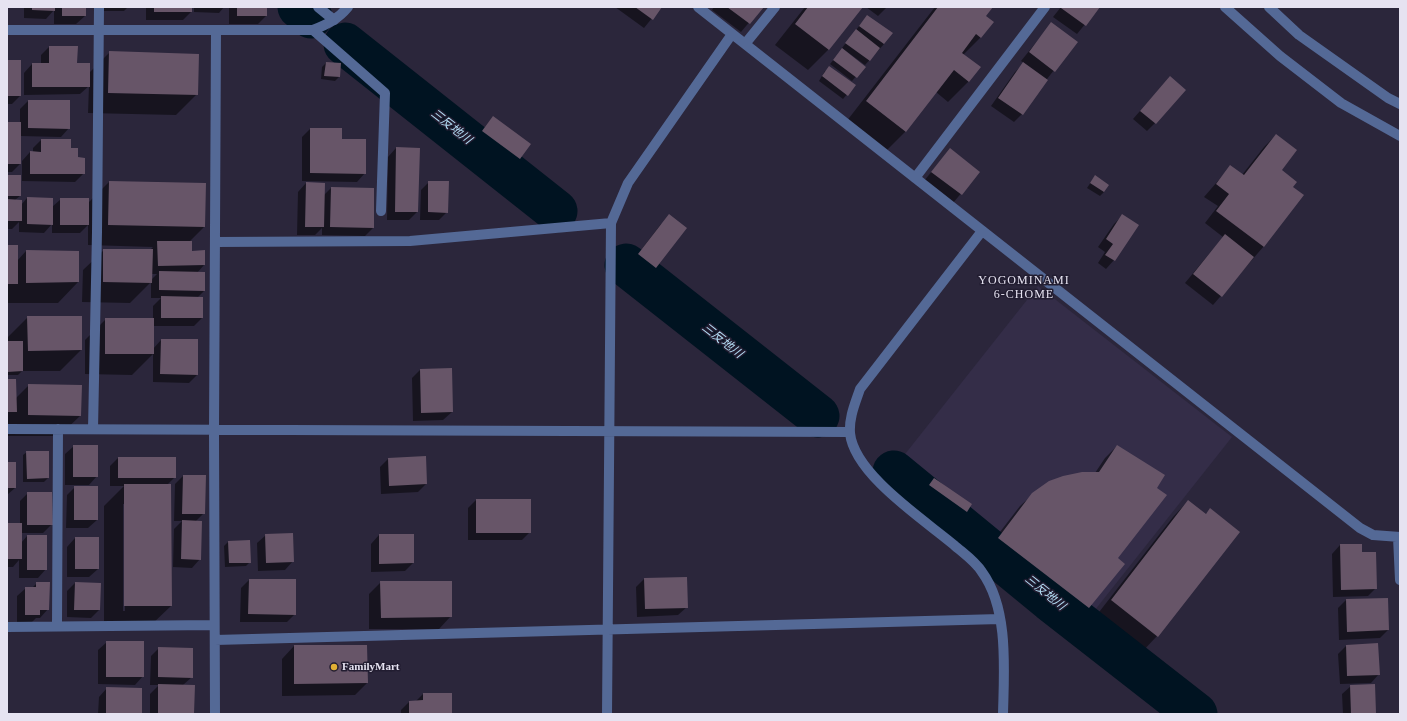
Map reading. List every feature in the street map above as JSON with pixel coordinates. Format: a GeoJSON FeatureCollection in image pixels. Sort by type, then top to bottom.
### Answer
{"type":"FeatureCollection","features":[{"type":"Feature","properties":{"kind":"street"},"geometry":{"type":"LineString","coordinates":[[93,429],[98,224],[99,7]]}},
{"type":"Feature","properties":{"kind":"street"},"geometry":{"type":"LineString","coordinates":[[318,7],[334,20]]}},
{"type":"Feature","properties":{"kind":"street"},"geometry":{"type":"LineString","coordinates":[[7,30],[313,30],[334,20],[348,7]]}},
{"type":"Feature","properties":{"kind":"street"},"geometry":{"type":"LineString","coordinates":[[698,7],[1360,528],[1373,535],[1399,537],[1400,580]]}},
{"type":"Feature","properties":{"kind":"street"},"geometry":{"type":"LineString","coordinates":[[746,44],[775,7]]}},
{"type":"Feature","properties":{"kind":"street"},"geometry":{"type":"LineString","coordinates":[[915,178],[1045,7]]}},
{"type":"Feature","properties":{"kind":"street"},"geometry":{"type":"LineString","coordinates":[[1225,7],[1280,56],[1341,103],[1400,136]]}},
{"type":"Feature","properties":{"kind":"street"},"geometry":{"type":"LineString","coordinates":[[1269,7],[1299,35],[1388,98],[1400,104]]}},
{"type":"Feature","properties":{"kind":"street"},"geometry":{"type":"LineString","coordinates":[[216,30],[214,430],[214,625],[216,714]]}},
{"type":"Feature","properties":{"kind":"street"},"geometry":{"type":"LineString","coordinates":[[313,30],[385,93],[381,211]]}},
{"type":"Feature","properties":{"kind":"street"},"geometry":{"type":"LineString","coordinates":[[607,714],[608,431],[611,223],[628,183],[732,34]]}},
{"type":"Feature","properties":{"kind":"street"},"geometry":{"type":"LineString","coordinates":[[215,242],[410,241],[611,223]]}},
{"type":"Feature","properties":{"kind":"street"},"geometry":{"type":"LineString","coordinates":[[982,231],[860,389],[851,414],[850,432],[853,446],[871,474],[885,488],[969,558],[983,572],[992,592],[1000,619],[1004,653],[1003,714]]}},
{"type":"Feature","properties":{"kind":"street"},"geometry":{"type":"LineString","coordinates":[[7,429],[349,429],[850,432]]}},
{"type":"Feature","properties":{"kind":"street"},"geometry":{"type":"LineString","coordinates":[[58,429],[58,625]]}},
{"type":"Feature","properties":{"kind":"street"},"geometry":{"type":"LineString","coordinates":[[215,640],[607,628],[1000,619]]}},
{"type":"Feature","properties":{"kind":"street"},"geometry":{"type":"LineString","coordinates":[[7,627],[58,625],[214,625]]}},
{"type":"Feature","properties":{"kind":"shaded area"},"geometry":{"type":"Polygon","coordinates":[[[1038,286],[1232,437],[1091,615],[898,463],[1038,286]]]}},
{"type":"Feature","properties":{"kind":"building"},"geometry":{"type":"Polygon","coordinates":[[[32,7],[55,7],[55,11],[32,10],[32,7]]]}},
{"type":"Feature","properties":{"kind":"building"},"geometry":{"type":"Polygon","coordinates":[[[62,7],[86,7],[86,16],[62,16],[62,7]]]}},
{"type":"Feature","properties":{"kind":"building"},"geometry":{"type":"Polygon","coordinates":[[[154,7],[192,7],[192,12],[154,12],[154,7]]]}},
{"type":"Feature","properties":{"kind":"building"},"geometry":{"type":"Polygon","coordinates":[[[237,7],[267,7],[267,16],[237,16],[237,7]]]}},
{"type":"Feature","properties":{"kind":"building"},"geometry":{"type":"Polygon","coordinates":[[[635,7],[662,7],[653,20],[635,7]]]}},
{"type":"Feature","properties":{"kind":"building"},"geometry":{"type":"Polygon","coordinates":[[[727,7],[764,7],[750,24],[727,7]]]}},
{"type":"Feature","properties":{"kind":"building"},"geometry":{"type":"Polygon","coordinates":[[[808,7],[863,7],[829,50],[795,24],[808,7]]]}},
{"type":"Feature","properties":{"kind":"building"},"geometry":{"type":"Polygon","coordinates":[[[938,7],[993,7],[986,16],[994,22],[981,38],[976,34],[962,53],[981,67],[969,82],[954,70],[906,132],[866,101],[938,7]]]}},
{"type":"Feature","properties":{"kind":"building"},"geometry":{"type":"Polygon","coordinates":[[[1100,7],[1086,26],[1061,8],[1100,7]]]}},
{"type":"Feature","properties":{"kind":"building"},"geometry":{"type":"Polygon","coordinates":[[[867,15],[893,33],[884,44],[859,26],[867,15]]]}},
{"type":"Feature","properties":{"kind":"building"},"geometry":{"type":"Polygon","coordinates":[[[1051,22],[1078,42],[1055,72],[1029,52],[1051,22]]]}},
{"type":"Feature","properties":{"kind":"building"},"geometry":{"type":"Polygon","coordinates":[[[856,29],[880,48],[870,61],[845,43],[856,29]]]}},
{"type":"Feature","properties":{"kind":"building"},"geometry":{"type":"Polygon","coordinates":[[[49,46],[78,46],[77,63],[90,63],[90,87],[32,87],[32,63],[49,63],[49,46]]]}},
{"type":"Feature","properties":{"kind":"building"},"geometry":{"type":"Polygon","coordinates":[[[842,48],[866,67],[857,78],[833,60],[842,48]]]}},
{"type":"Feature","properties":{"kind":"building"},"geometry":{"type":"Polygon","coordinates":[[[109,51],[199,54],[198,95],[108,93],[109,51]]]}},
{"type":"Feature","properties":{"kind":"building"},"geometry":{"type":"Polygon","coordinates":[[[7,60],[21,60],[21,96],[7,96],[7,60]]]}},
{"type":"Feature","properties":{"kind":"building"},"geometry":{"type":"Polygon","coordinates":[[[326,62],[341,63],[340,77],[324,76],[326,62]]]}},
{"type":"Feature","properties":{"kind":"building"},"geometry":{"type":"Polygon","coordinates":[[[1023,62],[1048,80],[1023,115],[998,98],[1023,62]]]}},
{"type":"Feature","properties":{"kind":"building"},"geometry":{"type":"Polygon","coordinates":[[[829,66],[856,85],[848,96],[822,76],[829,66]]]}},
{"type":"Feature","properties":{"kind":"building"},"geometry":{"type":"Polygon","coordinates":[[[1170,76],[1186,90],[1156,124],[1140,111],[1170,76]]]}},
{"type":"Feature","properties":{"kind":"building"},"geometry":{"type":"Polygon","coordinates":[[[28,100],[70,100],[70,129],[28,128],[28,100]]]}},
{"type":"Feature","properties":{"kind":"building"},"geometry":{"type":"Polygon","coordinates":[[[493,116],[531,144],[520,159],[482,131],[493,116]]]}},
{"type":"Feature","properties":{"kind":"building"},"geometry":{"type":"Polygon","coordinates":[[[7,122],[21,122],[21,164],[7,164],[7,122]]]}},
{"type":"Feature","properties":{"kind":"building"},"geometry":{"type":"Polygon","coordinates":[[[310,128],[342,128],[342,139],[366,139],[366,174],[310,173],[310,128]]]}},
{"type":"Feature","properties":{"kind":"building"},"geometry":{"type":"Polygon","coordinates":[[[1276,134],[1297,150],[1282,170],[1297,182],[1293,187],[1304,195],[1264,247],[1216,211],[1229,194],[1216,184],[1230,165],[1244,175],[1276,134]]]}},
{"type":"Feature","properties":{"kind":"building"},"geometry":{"type":"Polygon","coordinates":[[[41,139],[71,139],[71,148],[78,148],[78,157],[85,158],[85,174],[30,174],[30,151],[41,152],[41,139]]]}},
{"type":"Feature","properties":{"kind":"building"},"geometry":{"type":"Polygon","coordinates":[[[396,147],[420,148],[418,212],[395,212],[396,147]]]}},
{"type":"Feature","properties":{"kind":"building"},"geometry":{"type":"Polygon","coordinates":[[[950,148],[980,172],[962,195],[931,172],[950,148]]]}},
{"type":"Feature","properties":{"kind":"building"},"geometry":{"type":"Polygon","coordinates":[[[7,175],[21,175],[21,196],[7,196],[7,175]]]}},
{"type":"Feature","properties":{"kind":"building"},"geometry":{"type":"Polygon","coordinates":[[[1095,175],[1109,185],[1104,192],[1090,183],[1095,175]]]}},
{"type":"Feature","properties":{"kind":"building"},"geometry":{"type":"Polygon","coordinates":[[[109,181],[206,183],[205,227],[108,225],[109,181]]]}},
{"type":"Feature","properties":{"kind":"building"},"geometry":{"type":"Polygon","coordinates":[[[428,181],[449,181],[448,213],[428,212],[428,181]]]}},
{"type":"Feature","properties":{"kind":"building"},"geometry":{"type":"Polygon","coordinates":[[[306,182],[325,183],[324,227],[305,227],[306,182]]]}},
{"type":"Feature","properties":{"kind":"building"},"geometry":{"type":"Polygon","coordinates":[[[331,187],[374,188],[374,228],[330,227],[331,187]]]}},
{"type":"Feature","properties":{"kind":"building"},"geometry":{"type":"Polygon","coordinates":[[[27,197],[53,198],[53,225],[27,224],[27,197]]]}},
{"type":"Feature","properties":{"kind":"building"},"geometry":{"type":"Polygon","coordinates":[[[60,198],[89,198],[89,225],[60,225],[60,198]]]}},
{"type":"Feature","properties":{"kind":"building"},"geometry":{"type":"Polygon","coordinates":[[[7,199],[22,200],[22,221],[7,221],[7,199]]]}},
{"type":"Feature","properties":{"kind":"building"},"geometry":{"type":"Polygon","coordinates":[[[669,214],[687,228],[656,268],[638,254],[669,214]]]}},
{"type":"Feature","properties":{"kind":"building"},"geometry":{"type":"Polygon","coordinates":[[[1122,214],[1139,225],[1115,261],[1105,255],[1113,244],[1106,239],[1122,214]]]}},
{"type":"Feature","properties":{"kind":"building"},"geometry":{"type":"Polygon","coordinates":[[[1225,234],[1254,257],[1222,297],[1193,274],[1225,234]]]}},
{"type":"Feature","properties":{"kind":"building"},"geometry":{"type":"Polygon","coordinates":[[[157,241],[192,241],[192,251],[205,250],[205,265],[158,266],[157,241]]]}},
{"type":"Feature","properties":{"kind":"building"},"geometry":{"type":"Polygon","coordinates":[[[7,245],[18,245],[18,284],[7,284],[7,245]]]}},
{"type":"Feature","properties":{"kind":"building"},"geometry":{"type":"Polygon","coordinates":[[[103,249],[153,249],[152,283],[103,282],[103,249]]]}},
{"type":"Feature","properties":{"kind":"building"},"geometry":{"type":"Polygon","coordinates":[[[26,250],[79,251],[79,282],[26,283],[26,250]]]}},
{"type":"Feature","properties":{"kind":"building"},"geometry":{"type":"Polygon","coordinates":[[[159,271],[205,272],[205,291],[159,290],[159,271]]]}},
{"type":"Feature","properties":{"kind":"building"},"geometry":{"type":"Polygon","coordinates":[[[161,296],[203,297],[203,318],[161,318],[161,296]]]}},
{"type":"Feature","properties":{"kind":"building"},"geometry":{"type":"Polygon","coordinates":[[[27,316],[82,316],[82,350],[28,351],[27,316]]]}},
{"type":"Feature","properties":{"kind":"building"},"geometry":{"type":"Polygon","coordinates":[[[105,318],[154,318],[154,354],[105,354],[105,318]]]}},
{"type":"Feature","properties":{"kind":"building"},"geometry":{"type":"Polygon","coordinates":[[[161,339],[198,339],[198,375],[160,374],[161,339]]]}},
{"type":"Feature","properties":{"kind":"building"},"geometry":{"type":"Polygon","coordinates":[[[7,341],[23,341],[23,371],[7,372],[7,341]]]}},
{"type":"Feature","properties":{"kind":"building"},"geometry":{"type":"Polygon","coordinates":[[[452,368],[453,412],[421,413],[420,369],[452,368]]]}},
{"type":"Feature","properties":{"kind":"building"},"geometry":{"type":"Polygon","coordinates":[[[7,379],[16,379],[17,412],[7,412],[7,379]]]}},
{"type":"Feature","properties":{"kind":"building"},"geometry":{"type":"Polygon","coordinates":[[[28,384],[82,385],[81,416],[28,415],[28,384]]]}},
{"type":"Feature","properties":{"kind":"building"},"geometry":{"type":"Polygon","coordinates":[[[73,445],[98,445],[98,477],[73,477],[73,445]]]}},
{"type":"Feature","properties":{"kind":"building"},"geometry":{"type":"Polygon","coordinates":[[[1117,445],[1165,475],[1157,488],[1167,495],[1118,558],[1125,564],[1089,608],[998,538],[1032,493],[1049,481],[1063,476],[1082,472],[1099,472],[1117,445]]]}},
{"type":"Feature","properties":{"kind":"building"},"geometry":{"type":"Polygon","coordinates":[[[26,451],[49,451],[49,478],[27,479],[26,451]]]}},
{"type":"Feature","properties":{"kind":"building"},"geometry":{"type":"Polygon","coordinates":[[[426,456],[427,484],[389,486],[388,458],[426,456]]]}},
{"type":"Feature","properties":{"kind":"building"},"geometry":{"type":"Polygon","coordinates":[[[118,457],[176,457],[176,478],[118,478],[118,457]]]}},
{"type":"Feature","properties":{"kind":"building"},"geometry":{"type":"Polygon","coordinates":[[[7,462],[16,462],[16,488],[7,488],[7,462]]]}},
{"type":"Feature","properties":{"kind":"building"},"geometry":{"type":"Polygon","coordinates":[[[183,475],[206,475],[205,514],[182,514],[183,475]]]}},
{"type":"Feature","properties":{"kind":"building"},"geometry":{"type":"Polygon","coordinates":[[[934,478],[972,504],[967,512],[929,485],[934,478]]]}},
{"type":"Feature","properties":{"kind":"building"},"geometry":{"type":"Polygon","coordinates":[[[124,484],[171,484],[172,606],[124,606],[124,484]]]}},
{"type":"Feature","properties":{"kind":"building"},"geometry":{"type":"Polygon","coordinates":[[[74,486],[98,486],[98,520],[74,520],[74,486]]]}},
{"type":"Feature","properties":{"kind":"building"},"geometry":{"type":"Polygon","coordinates":[[[27,492],[52,492],[53,525],[27,525],[27,492]]]}},
{"type":"Feature","properties":{"kind":"building"},"geometry":{"type":"Polygon","coordinates":[[[476,499],[531,499],[531,533],[476,533],[476,499]]]}},
{"type":"Feature","properties":{"kind":"building"},"geometry":{"type":"Polygon","coordinates":[[[1188,500],[1206,514],[1210,508],[1240,532],[1158,637],[1111,600],[1188,500]]]}},
{"type":"Feature","properties":{"kind":"building"},"geometry":{"type":"Polygon","coordinates":[[[182,520],[202,521],[201,560],[181,559],[182,520]]]}},
{"type":"Feature","properties":{"kind":"building"},"geometry":{"type":"Polygon","coordinates":[[[7,523],[22,523],[22,559],[7,559],[7,523]]]}},
{"type":"Feature","properties":{"kind":"building"},"geometry":{"type":"Polygon","coordinates":[[[293,533],[294,562],[266,563],[265,534],[293,533]]]}},
{"type":"Feature","properties":{"kind":"building"},"geometry":{"type":"Polygon","coordinates":[[[379,534],[414,534],[414,563],[379,564],[379,534]]]}},
{"type":"Feature","properties":{"kind":"building"},"geometry":{"type":"Polygon","coordinates":[[[27,535],[47,535],[47,570],[27,570],[27,535]]]}},
{"type":"Feature","properties":{"kind":"building"},"geometry":{"type":"Polygon","coordinates":[[[75,537],[99,537],[99,569],[75,569],[75,537]]]}},
{"type":"Feature","properties":{"kind":"building"},"geometry":{"type":"Polygon","coordinates":[[[250,540],[251,563],[229,563],[228,541],[250,540]]]}},
{"type":"Feature","properties":{"kind":"building"},"geometry":{"type":"Polygon","coordinates":[[[1340,544],[1362,544],[1362,552],[1376,552],[1377,589],[1341,590],[1340,544]]]}},
{"type":"Feature","properties":{"kind":"building"},"geometry":{"type":"Polygon","coordinates":[[[687,577],[688,608],[645,609],[644,578],[687,577]]]}},
{"type":"Feature","properties":{"kind":"building"},"geometry":{"type":"Polygon","coordinates":[[[249,579],[296,579],[296,615],[248,614],[249,579]]]}},
{"type":"Feature","properties":{"kind":"building"},"geometry":{"type":"Polygon","coordinates":[[[380,581],[452,581],[452,617],[381,618],[380,581]]]}},
{"type":"Feature","properties":{"kind":"building"},"geometry":{"type":"Polygon","coordinates":[[[36,582],[50,582],[49,610],[40,610],[40,615],[25,615],[25,587],[36,587],[36,582]]]}},
{"type":"Feature","properties":{"kind":"building"},"geometry":{"type":"Polygon","coordinates":[[[75,582],[101,583],[100,610],[74,610],[75,582]]]}},
{"type":"Feature","properties":{"kind":"building"},"geometry":{"type":"Polygon","coordinates":[[[1388,598],[1389,630],[1347,632],[1346,599],[1388,598]]]}},
{"type":"Feature","properties":{"kind":"building"},"geometry":{"type":"Polygon","coordinates":[[[106,641],[144,641],[144,677],[106,677],[106,641]]]}},
{"type":"Feature","properties":{"kind":"building"},"geometry":{"type":"Polygon","coordinates":[[[1378,643],[1380,675],[1347,676],[1346,645],[1378,643]]]}},
{"type":"Feature","properties":{"kind":"building"},"geometry":{"type":"Polygon","coordinates":[[[294,645],[367,645],[368,683],[294,684],[294,645]]]}},
{"type":"Feature","properties":{"kind":"building"},"geometry":{"type":"Polygon","coordinates":[[[158,647],[193,648],[193,678],[158,677],[158,647]]]}},
{"type":"Feature","properties":{"kind":"building"},"geometry":{"type":"Polygon","coordinates":[[[158,684],[195,685],[194,714],[158,714],[158,684]]]}},
{"type":"Feature","properties":{"kind":"building"},"geometry":{"type":"Polygon","coordinates":[[[1375,684],[1376,713],[1351,714],[1350,685],[1375,684]]]}},
{"type":"Feature","properties":{"kind":"building"},"geometry":{"type":"Polygon","coordinates":[[[106,687],[142,688],[142,714],[106,714],[106,687]]]}},
{"type":"Feature","properties":{"kind":"building"},"geometry":{"type":"Polygon","coordinates":[[[423,693],[452,693],[452,714],[409,714],[409,701],[423,700],[423,693]]]}},
{"type":"Feature","properties":{"kind":"waterway","name":"三反地川"},"geometry":{"type":"LineString","coordinates":[[299,7],[311,17]]}},
{"type":"Feature","properties":{"kind":"waterway","name":"三反地川"},"geometry":{"type":"LineString","coordinates":[[345,44],[556,211]]}},
{"type":"Feature","properties":{"kind":"waterway","name":"三反地川"},"geometry":{"type":"LineString","coordinates":[[626,265],[818,416]]}},
{"type":"Feature","properties":{"kind":"waterway","name":"三反地川"},"geometry":{"type":"LineString","coordinates":[[894,472],[1050,600],[1196,714]]}},
{"type":"Feature","properties":{"kind":"place","name":"FamilyMart"},"geometry":{"type":"Point","coordinates":[334,667]}},
{"type":"Feature","properties":{"kind":"district","name":"YOGOMINAMI 6-CHOME"},"geometry":{"type":"Point","coordinates":[1024,288]}}]}
